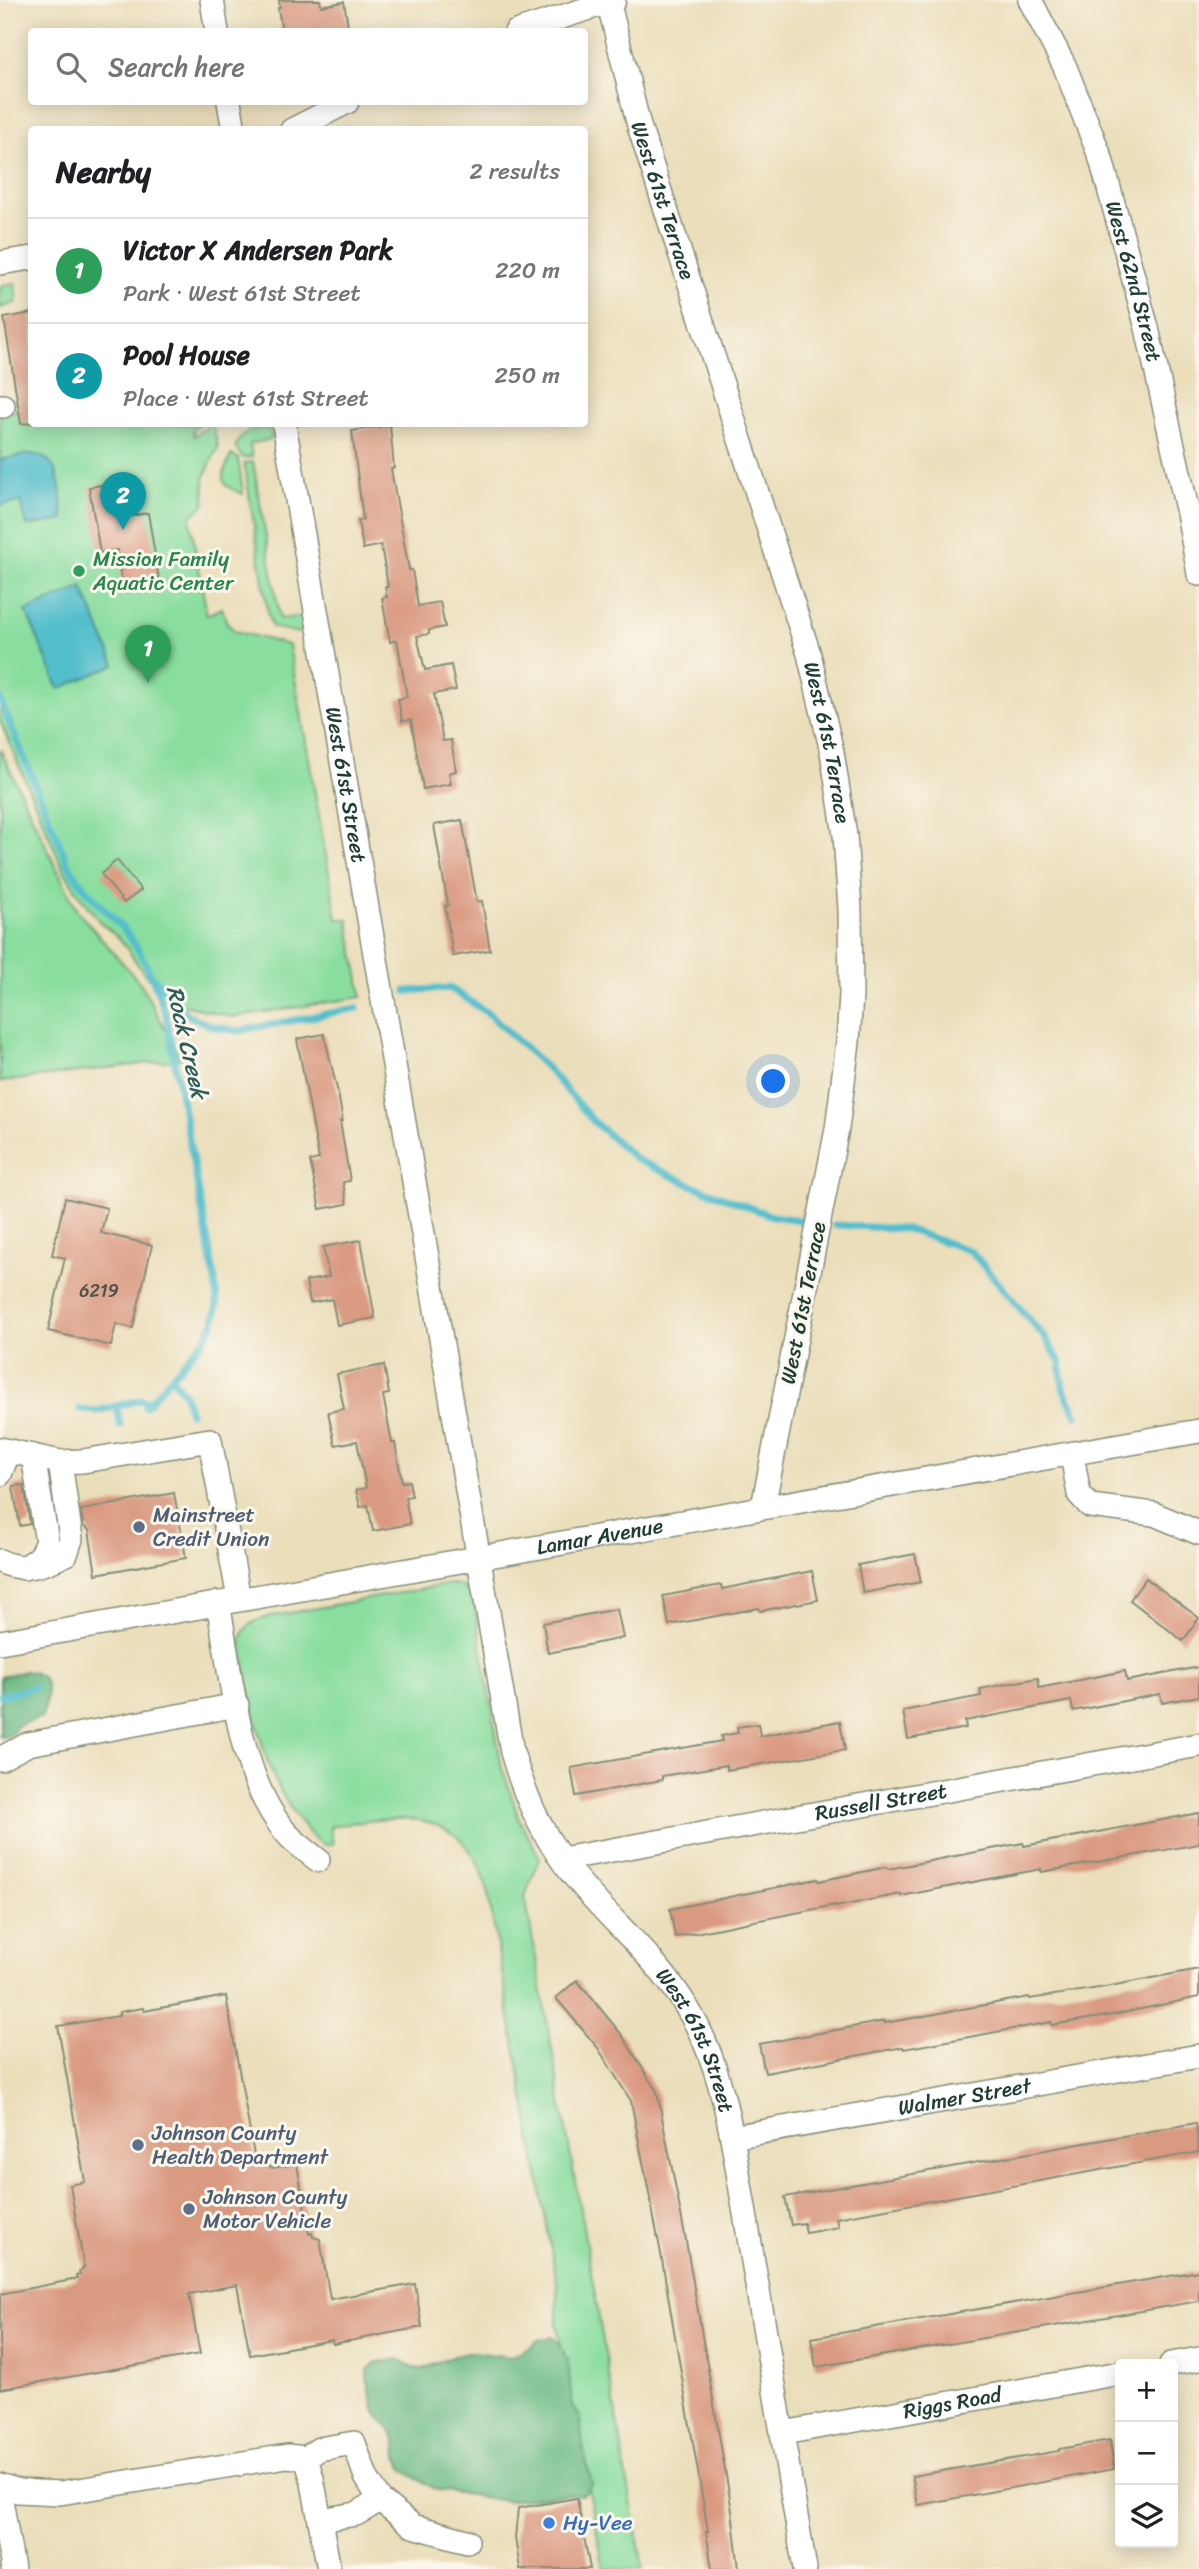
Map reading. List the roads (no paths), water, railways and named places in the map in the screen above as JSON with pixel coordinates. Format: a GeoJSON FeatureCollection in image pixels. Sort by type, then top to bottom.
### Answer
{"type":"FeatureCollection","features":[{"type":"Feature","properties":{"kind":"street"},"geometry":{"type":"LineString","coordinates":[[212,0],[216,28]]}},
{"type":"Feature","properties":{"kind":"street","name":"West 62nd Street"},"geometry":{"type":"LineString","coordinates":[[1030,0],[1065,67],[1105,171],[1147,328],[1199,574]]}},
{"type":"Feature","properties":{"kind":"street"},"geometry":{"type":"LineString","coordinates":[[528,28],[610,1]]}},
{"type":"Feature","properties":{"kind":"street","name":"West 61st Terrace"},"geometry":{"type":"LineString","coordinates":[[610,1],[639,126],[809,654],[832,752],[845,835],[851,995],[848,1042],[836,1129],[763,1507]]}},
{"type":"Feature","properties":{"kind":"street"},"geometry":{"type":"LineString","coordinates":[[230,105],[233,126]]}},
{"type":"Feature","properties":{"kind":"street"},"geometry":{"type":"LineString","coordinates":[[300,126],[341,105]]}},
{"type":"Feature","properties":{"kind":"street"},"geometry":{"type":"LineString","coordinates":[[0,263],[28,259]]}},
{"type":"Feature","properties":{"kind":"street","name":"West 61st Street"},"geometry":{"type":"LineString","coordinates":[[285,427],[410,1144],[512,1752],[531,1809],[562,1859],[638,1945],[686,2005],[716,2069],[732,2137],[805,2569]]}},
{"type":"Feature","properties":{"kind":"street","name":"Lamar Avenue"},"geometry":{"type":"LineString","coordinates":[[0,1642],[1199,1431]]}},
{"type":"Feature","properties":{"kind":"street"},"geometry":{"type":"LineString","coordinates":[[0,1474],[28,1455],[83,1461],[210,1440],[237,1705],[254,1777],[265,1801],[289,1835],[318,1860]]}},
{"type":"Feature","properties":{"kind":"street"},"geometry":{"type":"LineString","coordinates":[[12,1565],[48,1564],[60,1539],[28,1455]]}},
{"type":"Feature","properties":{"kind":"street"},"geometry":{"type":"LineString","coordinates":[[12,1565],[29,1550],[33,1534],[28,1455]]}},
{"type":"Feature","properties":{"kind":"street"},"geometry":{"type":"LineString","coordinates":[[1072,1455],[1079,1494],[1090,1506],[1154,1514],[1199,1532]]}},
{"type":"Feature","properties":{"kind":"street"},"geometry":{"type":"LineString","coordinates":[[0,1759],[28,1744],[237,1705]]}},
{"type":"Feature","properties":{"kind":"street","name":"Russell Street"},"geometry":{"type":"LineString","coordinates":[[562,1859],[1199,1745]]}},
{"type":"Feature","properties":{"kind":"street","name":"Walmer Street"},"geometry":{"type":"LineString","coordinates":[[732,2137],[1199,2056]]}},
{"type":"Feature","properties":{"kind":"street"},"geometry":{"type":"LineString","coordinates":[[1178,2363],[1199,2359]]}},
{"type":"Feature","properties":{"kind":"street","name":"Riggs Road"},"geometry":{"type":"LineString","coordinates":[[783,2433],[1115,2374]]}},
{"type":"Feature","properties":{"kind":"street"},"geometry":{"type":"LineString","coordinates":[[0,2485],[18,2491],[60,2493],[287,2456],[306,2458],[319,2449],[354,2443],[366,2477],[380,2500],[413,2526],[467,2541]]}},
{"type":"Feature","properties":{"kind":"street"},"geometry":{"type":"LineString","coordinates":[[306,2458],[329,2569]]}},
{"type":"Feature","properties":{"kind":"street"},"geometry":{"type":"LineString","coordinates":[[0,2494],[13,2569]]}},
{"type":"Feature","properties":{"kind":"street"},"geometry":{"type":"LineString","coordinates":[[320,2520],[356,2514],[380,2500]]}},
{"type":"Feature","properties":{"kind":"water"},"geometry":{"type":"Polygon","coordinates":[[[28,454],[40,456],[54,468],[60,487],[64,520],[27,526],[21,502],[0,505],[0,460],[28,454]]]}},
{"type":"Feature","properties":{"kind":"water"},"geometry":{"type":"Polygon","coordinates":[[[82,587],[115,665],[59,689],[26,611],[82,587]]]}},
{"type":"Feature","properties":{"kind":"waterway","name":"Rock Creek"},"geometry":{"type":"LineString","coordinates":[[0,700],[68,864],[87,891],[132,940],[149,971],[166,1015],[214,1275],[217,1307],[214,1322],[206,1337],[145,1407]]}},
{"type":"Feature","properties":{"kind":"waterway"},"geometry":{"type":"LineString","coordinates":[[154,978],[186,1014],[211,1026],[238,1031],[357,1008]]}},
{"type":"Feature","properties":{"kind":"waterway"},"geometry":{"type":"LineString","coordinates":[[406,991],[450,988],[489,1014],[548,1069],[594,1122],[636,1159],[689,1184],[772,1216],[800,1220]]}},
{"type":"Feature","properties":{"kind":"waterway"},"geometry":{"type":"LineString","coordinates":[[835,1225],[906,1229],[971,1251],[1046,1339],[1060,1362],[1063,1388],[1077,1416]]}},
{"type":"Feature","properties":{"kind":"waterway"},"geometry":{"type":"LineString","coordinates":[[171,1377],[184,1393],[190,1413]]}},
{"type":"Feature","properties":{"kind":"waterway"},"geometry":{"type":"LineString","coordinates":[[80,1409],[98,1411],[140,1400],[150,1402]]}},
{"type":"Feature","properties":{"kind":"waterway"},"geometry":{"type":"LineString","coordinates":[[117,1406],[120,1425]]}},
{"type":"Feature","properties":{"kind":"waterway","name":"Rock Creek"},"geometry":{"type":"LineString","coordinates":[[0,1696],[35,1687]]}},
{"type":"Feature","properties":{"kind":"place","name":"Pool House"},"geometry":{"type":"Point","coordinates":[123,530]}},
{"type":"Feature","properties":{"kind":"place","name":"Mission Family Aquatic Center"},"geometry":{"type":"Point","coordinates":[79,571]}},
{"type":"Feature","properties":{"kind":"place","name":"Victor X Andersen Park"},"geometry":{"type":"Point","coordinates":[148,683]}},
{"type":"Feature","properties":{"kind":"place","name":"Mainstreet Credit Union"},"geometry":{"type":"Point","coordinates":[139,1527]}},
{"type":"Feature","properties":{"kind":"place","name":"Johnson County Health Department"},"geometry":{"type":"Point","coordinates":[138,2145]}},
{"type":"Feature","properties":{"kind":"place","name":"Johnson County Motor Vehicle"},"geometry":{"type":"Point","coordinates":[189,2209]}},
{"type":"Feature","properties":{"kind":"place","name":"Hy-Vee"},"geometry":{"type":"Point","coordinates":[549,2523]}}]}
